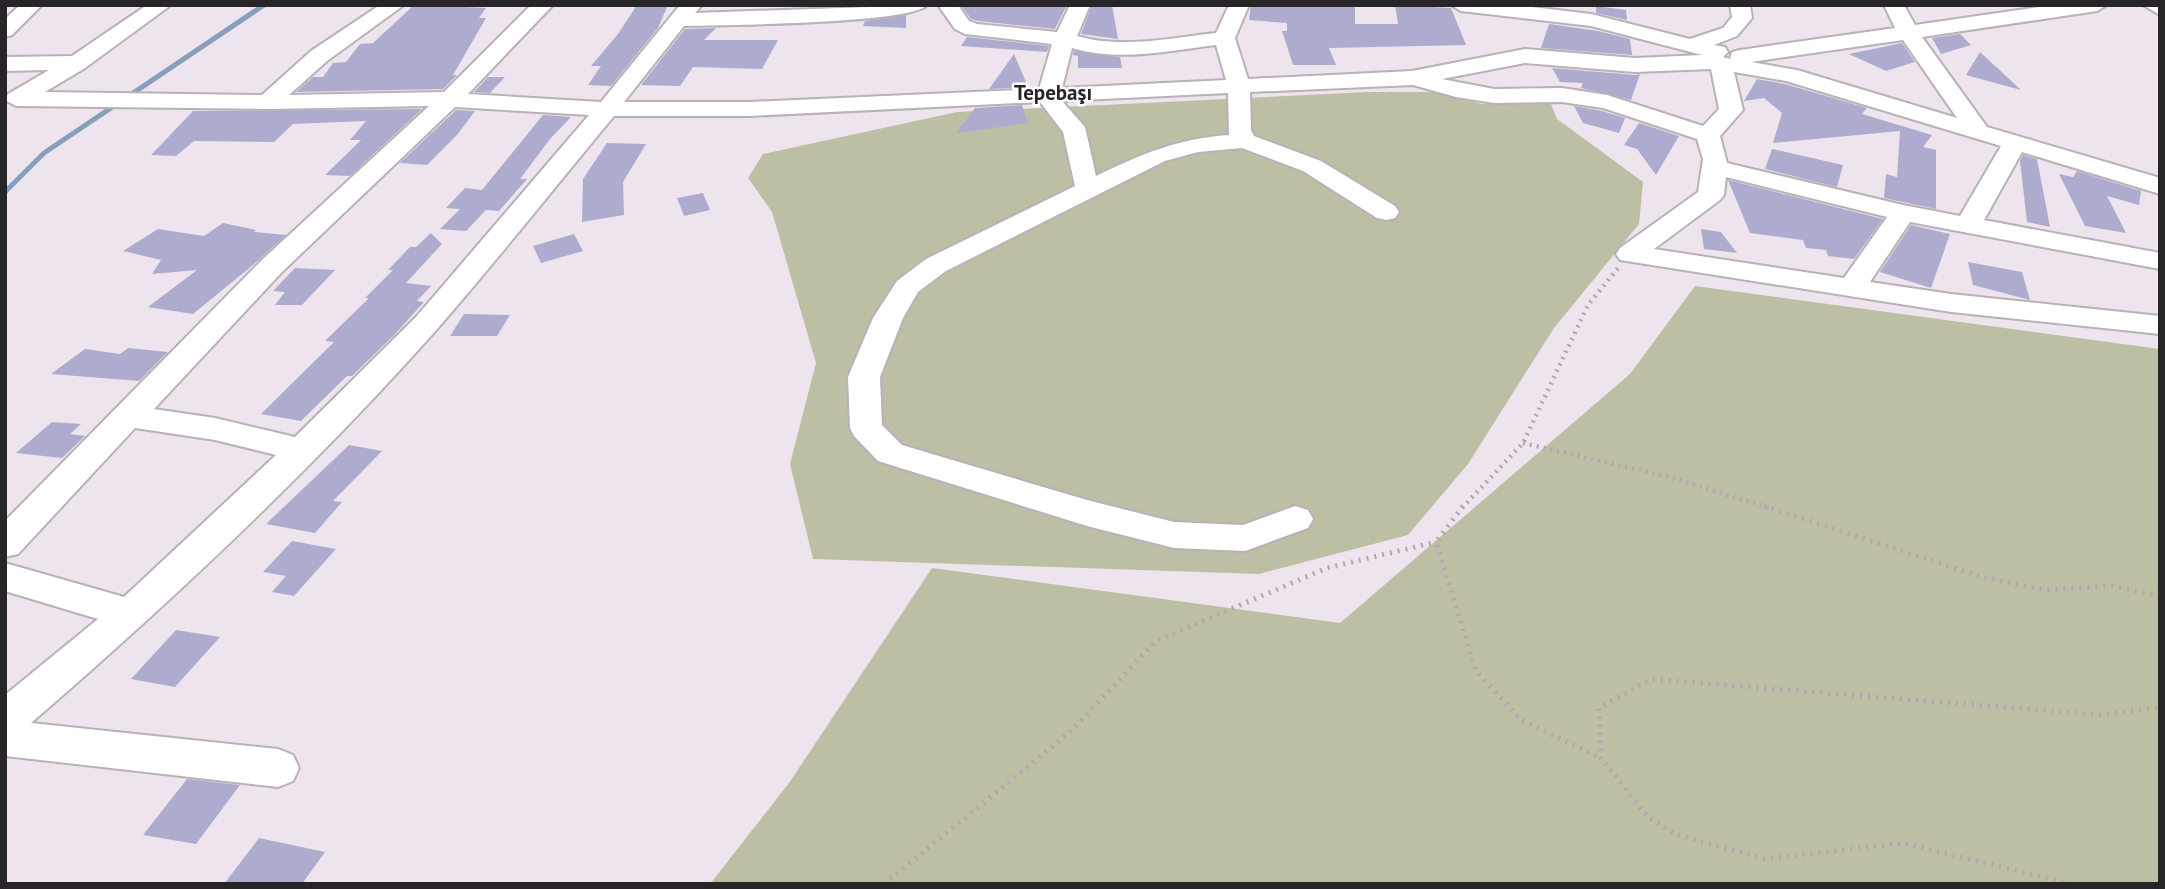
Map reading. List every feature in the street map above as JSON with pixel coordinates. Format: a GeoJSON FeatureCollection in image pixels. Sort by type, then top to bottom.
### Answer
{"type":"FeatureCollection","features":[{"type":"Feature","properties":{"kind":"street"},"geometry":{"type":"LineString","coordinates":[[12,103],[77,63],[161,5]]}},
{"type":"Feature","properties":{"kind":"street"},"geometry":{"type":"LineString","coordinates":[[268,102],[318,56],[394,5]]}},
{"type":"Feature","properties":{"kind":"street"},"geometry":{"type":"LineString","coordinates":[[5,544],[272,265],[450,99],[543,5]]}},
{"type":"Feature","properties":{"kind":"street"},"geometry":{"type":"LineString","coordinates":[[5,720],[131,614],[301,450],[428,322],[685,13],[781,17],[917,5]]}},
{"type":"Feature","properties":{"kind":"street"},"geometry":{"type":"LineString","coordinates":[[948,5],[962,25],[972,30],[1065,39],[1100,49],[1117,50],[1224,38]]}},
{"type":"Feature","properties":{"kind":"street"},"geometry":{"type":"LineString","coordinates":[[1080,5],[1070,21],[1049,96],[1057,113],[1073,127],[1079,145],[1081,173],[1089,189]]}},
{"type":"Feature","properties":{"kind":"street"},"geometry":{"type":"LineString","coordinates":[[1238,5],[1224,38],[1240,87],[1239,130],[1244,141]]}},
{"type":"Feature","properties":{"kind":"street"},"geometry":{"type":"LineString","coordinates":[[1461,5],[1538,9],[1602,23],[1713,57],[1789,75],[2160,186]]}},
{"type":"Feature","properties":{"kind":"street"},"geometry":{"type":"LineString","coordinates":[[1713,57],[1742,18],[1740,5]]}},
{"type":"Feature","properties":{"kind":"street"},"geometry":{"type":"LineString","coordinates":[[1894,5],[1907,31],[1979,132]]}},
{"type":"Feature","properties":{"kind":"street"},"geometry":{"type":"LineString","coordinates":[[12,103],[64,99],[268,102],[450,99],[607,109],[749,109],[1049,96],[1412,78],[1525,56],[1635,65],[1907,31],[2040,8],[2098,5]]}},
{"type":"Feature","properties":{"kind":"street"},"geometry":{"type":"LineString","coordinates":[[2153,5],[2160,9]]}},
{"type":"Feature","properties":{"kind":"street"},"geometry":{"type":"LineString","coordinates":[[1525,56],[1538,9]]}},
{"type":"Feature","properties":{"kind":"street"},"geometry":{"type":"LineString","coordinates":[[5,31],[20,12]]}},
{"type":"Feature","properties":{"kind":"street"},"geometry":{"type":"LineString","coordinates":[[1708,135],[1731,110],[1713,57]]}},
{"type":"Feature","properties":{"kind":"street"},"geometry":{"type":"LineString","coordinates":[[5,64],[77,63]]}},
{"type":"Feature","properties":{"kind":"street"},"geometry":{"type":"LineString","coordinates":[[1412,78],[1456,90],[1494,96],[1562,95],[1607,102],[1708,135]]}},
{"type":"Feature","properties":{"kind":"street"},"geometry":{"type":"LineString","coordinates":[[1630,254],[1712,195],[1715,159],[1708,135]]}},
{"type":"Feature","properties":{"kind":"street"},"geometry":{"type":"LineString","coordinates":[[1295,519],[1245,538],[1174,535],[1048,502],[890,453],[866,428],[864,377],[888,318],[907,287],[936,265],[1156,156],[1198,145],[1244,141],[1312,166],[1386,212]]}},
{"type":"Feature","properties":{"kind":"street"},"geometry":{"type":"LineString","coordinates":[[1967,226],[2015,143]]}},
{"type":"Feature","properties":{"kind":"street"},"geometry":{"type":"LineString","coordinates":[[1714,167],[1967,226],[2160,261]]}},
{"type":"Feature","properties":{"kind":"street"},"geometry":{"type":"LineString","coordinates":[[1851,289],[1903,212]]}},
{"type":"Feature","properties":{"kind":"street"},"geometry":{"type":"LineString","coordinates":[[1630,254],[1951,303],[2160,325]]}},
{"type":"Feature","properties":{"kind":"street"},"geometry":{"type":"LineString","coordinates":[[128,416],[168,420],[301,450]]}},
{"type":"Feature","properties":{"kind":"street"},"geometry":{"type":"LineString","coordinates":[[5,577],[131,614]]}},
{"type":"Feature","properties":{"kind":"street"},"geometry":{"type":"LineString","coordinates":[[5,738],[278,768]]}},
{"type":"Feature","properties":{"kind":"path"},"geometry":{"type":"LineString","coordinates":[[884,884],[1069,733],[1156,642],[1327,568],[1436,542],[1464,505],[1524,443],[1588,305],[1630,254]]}},
{"type":"Feature","properties":{"kind":"path"},"geometry":{"type":"LineString","coordinates":[[1524,443],[1665,476],[1828,525],[1979,576],[2044,590],[2112,586],[2160,596]]}},
{"type":"Feature","properties":{"kind":"path"},"geometry":{"type":"LineString","coordinates":[[1436,542],[1476,671],[1521,720],[1601,758],[1647,817],[1675,834],[1764,859],[1904,843],[2071,884]]}},
{"type":"Feature","properties":{"kind":"path"},"geometry":{"type":"LineString","coordinates":[[1601,758],[1599,708],[1651,679],[2102,715],[2160,707]]}},
{"type":"Feature","properties":{"kind":"green space"},"geometry":{"type":"Polygon","coordinates":[[[1369,92],[1431,92],[1482,104],[1551,104],[1557,119],[1643,182],[1639,224],[1554,328],[1468,464],[1408,535],[1259,574],[813,559],[790,464],[816,363],[772,212],[748,178],[763,154],[957,112],[1369,92]]]}},
{"type":"Feature","properties":{"kind":"green space"},"geometry":{"type":"Polygon","coordinates":[[[1695,286],[2160,349],[2160,884],[710,884],[789,783],[932,568],[1340,623],[1630,374],[1695,286]]]}},
{"type":"Feature","properties":{"kind":"building"},"geometry":{"type":"Polygon","coordinates":[[[414,5],[486,8],[479,18],[486,18],[453,75],[457,75],[443,89],[296,92],[313,77],[323,77],[333,63],[346,62],[360,44],[373,43],[414,5]]]}},
{"type":"Feature","properties":{"kind":"building"},"geometry":{"type":"Polygon","coordinates":[[[637,5],[668,5],[658,28],[611,86],[588,85],[601,66],[591,66],[618,34],[637,5]]]}},
{"type":"Feature","properties":{"kind":"building"},"geometry":{"type":"Polygon","coordinates":[[[961,5],[1067,5],[1055,29],[978,21],[971,19],[961,5]]]}},
{"type":"Feature","properties":{"kind":"building"},"geometry":{"type":"Polygon","coordinates":[[[1092,5],[1112,5],[1118,39],[1081,34],[1092,5]]]}},
{"type":"Feature","properties":{"kind":"building"},"geometry":{"type":"Polygon","coordinates":[[[1251,5],[1355,5],[1355,24],[1398,24],[1395,5],[1451,8],[1466,45],[1329,48],[1336,65],[1293,65],[1282,31],[1287,31],[1287,23],[1249,20],[1251,5]]]}},
{"type":"Feature","properties":{"kind":"building"},"geometry":{"type":"Polygon","coordinates":[[[1596,6],[1626,10],[1627,20],[1596,13],[1596,6]]]}},
{"type":"Feature","properties":{"kind":"building"},"geometry":{"type":"Polygon","coordinates":[[[906,15],[906,28],[863,26],[865,21],[906,15]]]}},
{"type":"Feature","properties":{"kind":"building"},"geometry":{"type":"Polygon","coordinates":[[[1549,24],[1630,39],[1632,55],[1541,48],[1549,24]]]}},
{"type":"Feature","properties":{"kind":"building"},"geometry":{"type":"Polygon","coordinates":[[[716,28],[704,40],[778,40],[762,69],[693,67],[680,86],[641,85],[685,29],[716,28]]]}},
{"type":"Feature","properties":{"kind":"building"},"geometry":{"type":"Polygon","coordinates":[[[1960,34],[1971,45],[1941,54],[1932,38],[1960,34]]]}},
{"type":"Feature","properties":{"kind":"building"},"geometry":{"type":"Polygon","coordinates":[[[967,37],[1049,46],[1047,52],[961,46],[967,37]]]}},
{"type":"Feature","properties":{"kind":"building"},"geometry":{"type":"Polygon","coordinates":[[[1902,43],[1915,62],[1886,71],[1849,54],[1902,43]]]}},
{"type":"Feature","properties":{"kind":"building"},"geometry":{"type":"Polygon","coordinates":[[[1074,51],[1120,57],[1122,68],[1078,68],[1078,56],[1073,55],[1074,51]]]}},
{"type":"Feature","properties":{"kind":"building"},"geometry":{"type":"Polygon","coordinates":[[[1980,52],[2021,90],[1966,75],[1980,52]]]}},
{"type":"Feature","properties":{"kind":"building"},"geometry":{"type":"Polygon","coordinates":[[[1014,54],[1028,87],[989,89],[1014,54]]]}},
{"type":"Feature","properties":{"kind":"building"},"geometry":{"type":"Polygon","coordinates":[[[1552,68],[1640,74],[1631,100],[1581,88],[1583,83],[1560,82],[1552,68]]]}},
{"type":"Feature","properties":{"kind":"building"},"geometry":{"type":"Polygon","coordinates":[[[488,77],[505,77],[490,93],[474,92],[488,77]]]}},
{"type":"Feature","properties":{"kind":"building"},"geometry":{"type":"Polygon","coordinates":[[[1757,79],[1785,84],[1867,108],[1862,114],[1932,135],[1923,147],[1936,150],[1936,209],[1884,198],[1886,174],[1897,177],[1900,131],[1773,143],[1782,113],[1764,98],[1744,101],[1757,79]]]}},
{"type":"Feature","properties":{"kind":"building"},"geometry":{"type":"Polygon","coordinates":[[[1022,105],[1028,123],[956,133],[975,108],[1022,105]]]}},
{"type":"Feature","properties":{"kind":"building"},"geometry":{"type":"Polygon","coordinates":[[[1574,106],[1625,118],[1619,133],[1583,123],[1574,106]]]}},
{"type":"Feature","properties":{"kind":"building"},"geometry":{"type":"Polygon","coordinates":[[[422,109],[350,176],[325,175],[361,140],[350,140],[366,121],[293,124],[274,142],[194,141],[176,156],[151,155],[193,111],[422,109]]]}},
{"type":"Feature","properties":{"kind":"building"},"geometry":{"type":"Polygon","coordinates":[[[456,110],[475,111],[457,135],[427,165],[400,163],[456,110]]]}},
{"type":"Feature","properties":{"kind":"building"},"geometry":{"type":"Polygon","coordinates":[[[543,115],[571,117],[550,139],[520,179],[527,179],[499,211],[486,210],[466,231],[440,229],[460,209],[446,208],[465,188],[482,190],[543,115]]]}},
{"type":"Feature","properties":{"kind":"building"},"geometry":{"type":"Polygon","coordinates":[[[1639,123],[1679,136],[1656,175],[1637,149],[1624,145],[1639,123]]]}},
{"type":"Feature","properties":{"kind":"building"},"geometry":{"type":"Polygon","coordinates":[[[607,143],[646,144],[623,182],[624,215],[582,222],[583,179],[607,143]]]}},
{"type":"Feature","properties":{"kind":"building"},"geometry":{"type":"Polygon","coordinates":[[[1772,149],[1843,165],[1837,187],[1765,169],[1772,149]]]}},
{"type":"Feature","properties":{"kind":"building"},"geometry":{"type":"Polygon","coordinates":[[[2023,155],[2037,159],[2050,227],[2027,222],[2020,161],[2023,155]]]}},
{"type":"Feature","properties":{"kind":"building"},"geometry":{"type":"Polygon","coordinates":[[[2077,171],[2141,191],[2139,205],[2107,196],[2126,233],[2085,226],[2059,174],[2073,177],[2077,171]]]}},
{"type":"Feature","properties":{"kind":"building"},"geometry":{"type":"Polygon","coordinates":[[[1728,180],[1883,219],[1854,259],[1828,256],[1826,250],[1806,248],[1803,240],[1750,233],[1728,180]]]}},
{"type":"Feature","properties":{"kind":"building"},"geometry":{"type":"Polygon","coordinates":[[[703,193],[710,210],[684,216],[677,198],[703,193]]]}},
{"type":"Feature","properties":{"kind":"building"},"geometry":{"type":"Polygon","coordinates":[[[223,223],[256,230],[254,232],[286,235],[193,314],[148,307],[197,270],[152,274],[161,260],[123,251],[158,229],[204,236],[223,223]]]}},
{"type":"Feature","properties":{"kind":"building"},"geometry":{"type":"Polygon","coordinates":[[[1911,225],[1950,234],[1931,288],[1880,272],[1911,225]]]}},
{"type":"Feature","properties":{"kind":"building"},"geometry":{"type":"Polygon","coordinates":[[[1701,229],[1721,232],[1737,253],[1704,249],[1701,229]]]}},
{"type":"Feature","properties":{"kind":"building"},"geometry":{"type":"Polygon","coordinates":[[[431,233],[442,244],[406,283],[431,286],[417,301],[424,302],[395,334],[301,421],[261,414],[334,342],[325,341],[393,270],[388,270],[410,247],[416,247],[431,233]]]}},
{"type":"Feature","properties":{"kind":"building"},"geometry":{"type":"Polygon","coordinates":[[[574,234],[583,251],[541,263],[533,246],[574,234]]]}},
{"type":"Feature","properties":{"kind":"building"},"geometry":{"type":"Polygon","coordinates":[[[1968,262],[2022,272],[2030,300],[1973,285],[1968,262]]]}},
{"type":"Feature","properties":{"kind":"building"},"geometry":{"type":"Polygon","coordinates":[[[295,268],[335,270],[302,305],[275,305],[285,292],[273,291],[295,268]]]}},
{"type":"Feature","properties":{"kind":"building"},"geometry":{"type":"Polygon","coordinates":[[[464,314],[510,315],[497,336],[450,336],[464,314]]]}},
{"type":"Feature","properties":{"kind":"building"},"geometry":{"type":"Polygon","coordinates":[[[128,348],[168,352],[139,381],[51,374],[85,349],[120,354],[128,348]]]}},
{"type":"Feature","properties":{"kind":"building"},"geometry":{"type":"Polygon","coordinates":[[[52,422],[81,424],[70,434],[85,436],[62,458],[16,453],[52,422]]]}},
{"type":"Feature","properties":{"kind":"building"},"geometry":{"type":"Polygon","coordinates":[[[349,445],[382,451],[333,501],[342,502],[315,533],[266,524],[349,445]]]}},
{"type":"Feature","properties":{"kind":"building"},"geometry":{"type":"Polygon","coordinates":[[[292,541],[336,549],[294,596],[272,592],[286,576],[263,572],[292,541]]]}},
{"type":"Feature","properties":{"kind":"building"},"geometry":{"type":"Polygon","coordinates":[[[176,630],[220,637],[175,687],[131,679],[176,630]]]}},
{"type":"Feature","properties":{"kind":"building"},"geometry":{"type":"Polygon","coordinates":[[[187,779],[240,785],[196,844],[143,835],[187,779]]]}},
{"type":"Feature","properties":{"kind":"building"},"geometry":{"type":"Polygon","coordinates":[[[259,838],[325,852],[302,884],[224,884],[259,838]]]}},
{"type":"Feature","properties":{"kind":"waterway"},"geometry":{"type":"LineString","coordinates":[[5,192],[44,153],[264,5]]}},
{"type":"Feature","properties":{"kind":"district","name":"Tepebaşı"},"geometry":{"type":"Point","coordinates":[1053,92]}}]}
